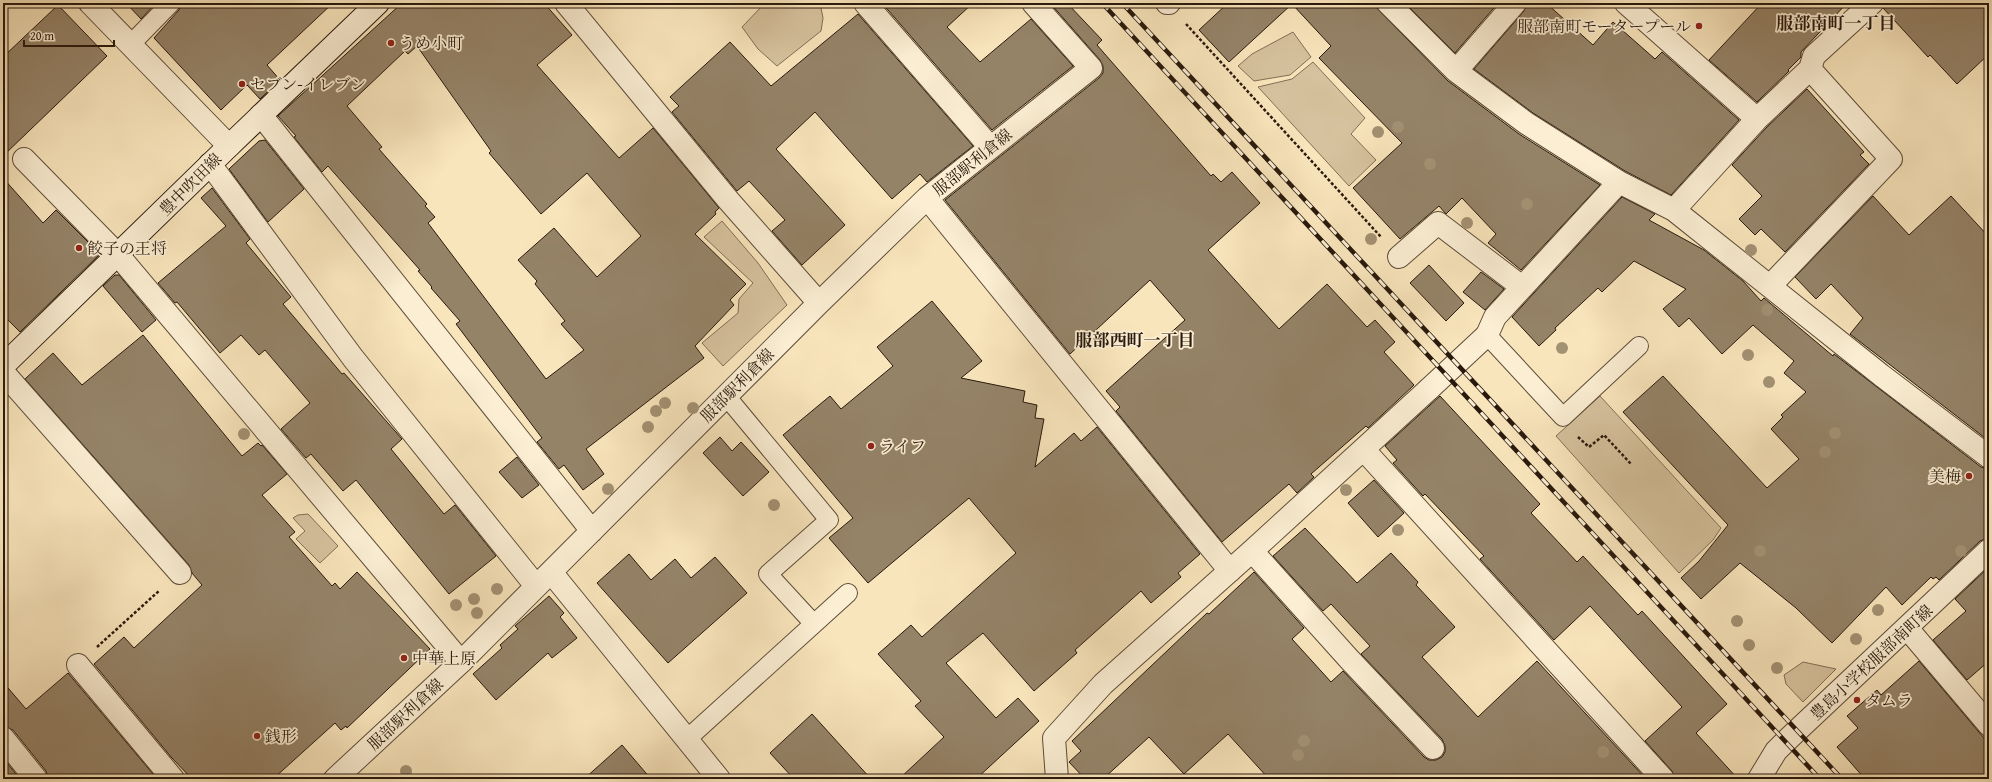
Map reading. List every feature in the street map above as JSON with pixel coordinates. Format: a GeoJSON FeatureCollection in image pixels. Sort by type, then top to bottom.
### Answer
{"type":"FeatureCollection","features":[{"type":"Feature","properties":{"kind":"street"},"geometry":{"type":"LineString","coordinates":[[90,3],[229,146]]}},
{"type":"Feature","properties":{"kind":"street","name":"豊中吹田線"},"geometry":{"type":"LineString","coordinates":[[3,366],[378,3]]}},
{"type":"Feature","properties":{"kind":"street"},"geometry":{"type":"LineString","coordinates":[[566,3],[729,201],[819,303]]}},
{"type":"Feature","properties":{"kind":"street"},"geometry":{"type":"LineString","coordinates":[[866,3],[990,147]]}},
{"type":"Feature","properties":{"kind":"street","name":"服部駅利倉線"},"geometry":{"type":"LineString","coordinates":[[335,779],[461,662],[819,303],[927,198],[1091,68],[1033,3]]}},
{"type":"Feature","properties":{"kind":"street"},"geometry":{"type":"LineString","coordinates":[[1388,3],[1456,71],[1526,123],[1619,182],[1674,210],[1887,380],[1989,457]]}},
{"type":"Feature","properties":{"kind":"street"},"geometry":{"type":"LineString","coordinates":[[1456,71],[1515,3]]}},
{"type":"Feature","properties":{"kind":"street"},"geometry":{"type":"LineString","coordinates":[[1626,3],[1758,119]]}},
{"type":"Feature","properties":{"kind":"street"},"geometry":{"type":"LineString","coordinates":[[1674,210],[1758,119],[1810,69],[1814,56],[1872,3]]}},
{"type":"Feature","properties":{"kind":"street"},"geometry":{"type":"LineString","coordinates":[[1770,286],[1891,159],[1810,69]]}},
{"type":"Feature","properties":{"kind":"street"},"geometry":{"type":"LineString","coordinates":[[261,115],[592,531]]}},
{"type":"Feature","properties":{"kind":"street"},"geometry":{"type":"LineString","coordinates":[[24,159],[118,255],[461,662]]}},
{"type":"Feature","properties":{"kind":"street"},"geometry":{"type":"LineString","coordinates":[[210,164],[353,358],[544,579],[687,739],[719,779]]}},
{"type":"Feature","properties":{"kind":"street"},"geometry":{"type":"LineString","coordinates":[[1057,779],[1054,738],[1103,684],[1364,450],[1487,335],[1495,317],[1619,182]]}},
{"type":"Feature","properties":{"kind":"street"},"geometry":{"type":"LineString","coordinates":[[927,198],[1230,571]]}},
{"type":"Feature","properties":{"kind":"street"},"geometry":{"type":"LineString","coordinates":[[1400,257],[1438,222],[1522,287]]}},
{"type":"Feature","properties":{"kind":"street"},"geometry":{"type":"LineString","coordinates":[[3,372],[180,573]]}},
{"type":"Feature","properties":{"kind":"street"},"geometry":{"type":"LineString","coordinates":[[1364,450],[1663,779]]}},
{"type":"Feature","properties":{"kind":"street","name":"豊島小学校服部南町線"},"geometry":{"type":"LineString","coordinates":[[1759,779],[1776,752],[1786,741],[1989,550]]}},
{"type":"Feature","properties":{"kind":"street"},"geometry":{"type":"LineString","coordinates":[[1252,551],[1349,660],[1433,748]]}},
{"type":"Feature","properties":{"kind":"street"},"geometry":{"type":"LineString","coordinates":[[1907,628],[1989,725]]}},
{"type":"Feature","properties":{"kind":"street"},"geometry":{"type":"LineString","coordinates":[[78,665],[173,779]]}},
{"type":"Feature","properties":{"kind":"street"},"geometry":{"type":"LineString","coordinates":[[3,738],[36,779]]}},
{"type":"Feature","properties":{"kind":"lane"},"geometry":{"type":"LineString","coordinates":[[130,45],[171,3]]}},
{"type":"Feature","properties":{"kind":"lane"},"geometry":{"type":"LineString","coordinates":[[1487,335],[1562,416],[1639,346]]}},
{"type":"Feature","properties":{"kind":"lane"},"geometry":{"type":"LineString","coordinates":[[726,396],[829,520],[768,574],[814,624]]}},
{"type":"Feature","properties":{"kind":"lane"},"geometry":{"type":"LineString","coordinates":[[687,739],[848,593]]}},
{"type":"Feature","properties":{"kind":"path"},"geometry":{"type":"LineString","coordinates":[[1168,3],[1400,257]]}},
{"type":"Feature","properties":{"kind":"path"},"geometry":{"type":"LineString","coordinates":[[1562,416],[1563,422],[1589,448],[1604,435],[1631,464]]}},
{"type":"Feature","properties":{"kind":"path"},"geometry":{"type":"LineString","coordinates":[[78,665],[180,573]]}},
{"type":"Feature","properties":{"kind":"shaded area"},"geometry":{"type":"Polygon","coordinates":[[[765,3],[820,3],[823,18],[821,31],[777,66],[758,49],[742,27],[765,3]]]}},
{"type":"Feature","properties":{"kind":"shaded area"},"geometry":{"type":"Polygon","coordinates":[[[1293,32],[1311,57],[1290,75],[1254,81],[1238,66],[1252,54],[1293,32]]]}},
{"type":"Feature","properties":{"kind":"shaded area"},"geometry":{"type":"Polygon","coordinates":[[[1313,62],[1365,118],[1351,134],[1376,160],[1349,186],[1258,87],[1292,79],[1313,62]]]}},
{"type":"Feature","properties":{"kind":"shaded area"},"geometry":{"type":"Polygon","coordinates":[[[722,221],[758,263],[787,305],[723,366],[702,343],[738,313],[739,299],[753,283],[704,237],[722,221]]]}},
{"type":"Feature","properties":{"kind":"shaded area"},"geometry":{"type":"Polygon","coordinates":[[[1600,396],[1721,528],[1713,540],[1679,573],[1556,436],[1600,396]]]}},
{"type":"Feature","properties":{"kind":"shaded area"},"geometry":{"type":"Polygon","coordinates":[[[308,514],[338,546],[320,563],[296,539],[305,531],[293,518],[298,515],[308,514]]]}},
{"type":"Feature","properties":{"kind":"shaded area"},"geometry":{"type":"Polygon","coordinates":[[[1803,662],[1836,669],[1803,702],[1786,684],[1784,675],[1803,662]]]}},
{"type":"Feature","properties":{"kind":"building"},"geometry":{"type":"Polygon","coordinates":[[[126,3],[156,3],[141,19],[126,3]]]}},
{"type":"Feature","properties":{"kind":"building"},"geometry":{"type":"Polygon","coordinates":[[[181,3],[333,3],[267,65],[280,80],[260,99],[247,85],[221,110],[154,38],[179,10],[181,3]]]}},
{"type":"Feature","properties":{"kind":"building"},"geometry":{"type":"Polygon","coordinates":[[[402,3],[544,3],[572,35],[537,65],[619,158],[653,128],[719,208],[715,212],[716,214],[695,234],[746,284],[730,300],[734,305],[695,346],[704,358],[586,449],[604,474],[583,490],[564,465],[559,469],[537,442],[542,438],[456,324],[460,321],[431,288],[432,287],[418,271],[420,270],[328,166],[322,172],[294,137],[296,136],[278,116],[402,3]],[[417,46],[408,54],[405,51],[347,106],[382,147],[379,149],[427,204],[425,206],[435,217],[428,223],[546,379],[584,350],[561,324],[565,321],[535,284],[537,281],[518,260],[554,228],[597,277],[641,236],[587,173],[541,214],[489,153],[491,151],[417,46]]]}},
{"type":"Feature","properties":{"kind":"building"},"geometry":{"type":"Polygon","coordinates":[[[882,3],[973,3],[947,27],[980,62],[1031,19],[1073,66],[992,130],[882,3]]]}},
{"type":"Feature","properties":{"kind":"building"},"geometry":{"type":"Polygon","coordinates":[[[1050,3],[1067,3],[1102,40],[1097,45],[1211,176],[1213,174],[1221,182],[1232,172],[1260,203],[1208,250],[1279,329],[1327,284],[1367,327],[1375,320],[1395,342],[1384,352],[1414,385],[1368,428],[1366,426],[1311,474],[1314,477],[1297,493],[1289,484],[1222,542],[1116,411],[1120,407],[1106,391],[1185,320],[1150,280],[1070,354],[945,200],[1099,78],[1103,73],[1103,66],[1100,60],[1050,3]]]}},
{"type":"Feature","properties":{"kind":"building"},"geometry":{"type":"Polygon","coordinates":[[[1228,3],[1372,3],[1448,81],[1519,134],[1600,185],[1521,270],[1488,243],[1496,234],[1462,198],[1446,214],[1439,206],[1400,239],[1353,188],[1402,143],[1319,58],[1331,46],[1292,4],[1229,62],[1199,30],[1228,3]]]}},
{"type":"Feature","properties":{"kind":"building"},"geometry":{"type":"Polygon","coordinates":[[[1414,3],[1498,3],[1455,53],[1409,7],[1414,3]]]}},
{"type":"Feature","properties":{"kind":"building"},"geometry":{"type":"Polygon","coordinates":[[[1527,3],[1546,3],[1593,45],[1613,22],[1655,59],[1662,52],[1739,120],[1671,195],[1625,171],[1533,113],[1474,69],[1524,11],[1527,3]]]}},
{"type":"Feature","properties":{"kind":"building"},"geometry":{"type":"Polygon","coordinates":[[[1762,3],[1847,3],[1801,52],[1801,57],[1788,70],[1789,71],[1757,102],[1709,60],[1762,3]]]}},
{"type":"Feature","properties":{"kind":"building"},"geometry":{"type":"Polygon","coordinates":[[[1884,3],[1989,3],[1989,54],[1957,84],[1930,55],[1928,57],[1883,8],[1884,3]]]}},
{"type":"Feature","properties":{"kind":"building"},"geometry":{"type":"Polygon","coordinates":[[[58,5],[107,56],[3,156],[3,57],[58,5]]]}},
{"type":"Feature","properties":{"kind":"building"},"geometry":{"type":"Polygon","coordinates":[[[858,14],[973,146],[927,182],[920,174],[892,199],[815,112],[776,149],[845,225],[802,265],[772,231],[785,220],[749,181],[737,191],[672,112],[679,106],[670,97],[730,42],[771,86],[858,14]]]}},
{"type":"Feature","properties":{"kind":"building"},"geometry":{"type":"Polygon","coordinates":[[[1807,89],[1864,152],[1860,155],[1869,164],[1785,252],[1761,229],[1755,235],[1739,219],[1762,196],[1732,165],[1766,128],[1807,89]]]}},
{"type":"Feature","properties":{"kind":"building"},"geometry":{"type":"Polygon","coordinates":[[[265,140],[304,189],[268,222],[229,169],[259,141],[265,140]]]}},
{"type":"Feature","properties":{"kind":"building"},"geometry":{"type":"Polygon","coordinates":[[[3,178],[43,223],[56,210],[100,254],[20,332],[3,315],[3,178]]]}},
{"type":"Feature","properties":{"kind":"building"},"geometry":{"type":"Polygon","coordinates":[[[212,188],[250,239],[246,243],[291,297],[283,304],[342,374],[344,373],[402,439],[391,449],[444,514],[455,505],[496,556],[449,594],[356,480],[343,491],[311,454],[306,458],[281,429],[310,403],[265,350],[259,355],[241,335],[220,353],[177,302],[175,303],[158,283],[226,226],[201,198],[212,188]]]}},
{"type":"Feature","properties":{"kind":"building"},"geometry":{"type":"Polygon","coordinates":[[[1873,196],[1909,235],[1951,196],[1989,237],[1989,441],[1850,334],[1863,318],[1831,284],[1816,299],[1795,277],[1873,196]]]}},
{"type":"Feature","properties":{"kind":"building"},"geometry":{"type":"Polygon","coordinates":[[[1622,197],[1655,214],[1649,220],[1704,250],[1743,281],[1761,301],[1764,298],[1833,356],[1834,354],[1981,467],[1989,469],[1989,538],[1980,541],[1939,580],[1936,577],[1933,579],[1931,577],[1902,605],[1886,587],[1832,643],[1796,608],[1740,563],[1701,599],[1681,578],[1699,561],[1728,525],[1623,412],[1663,376],[1767,488],[1799,459],[1771,429],[1783,417],[1781,415],[1806,392],[1784,373],[1794,361],[1753,325],[1722,354],[1689,318],[1679,327],[1663,309],[1686,289],[1634,261],[1602,292],[1598,288],[1555,328],[1556,330],[1539,346],[1512,317],[1622,197]]]}},
{"type":"Feature","properties":{"kind":"building"},"geometry":{"type":"Polygon","coordinates":[[[1429,265],[1464,303],[1446,321],[1410,283],[1429,265]]]}},
{"type":"Feature","properties":{"kind":"building"},"geometry":{"type":"Polygon","coordinates":[[[1481,272],[1504,289],[1485,310],[1463,292],[1481,272]]]}},
{"type":"Feature","properties":{"kind":"building"},"geometry":{"type":"Polygon","coordinates":[[[115,275],[119,275],[156,320],[142,332],[103,286],[115,275]]]}},
{"type":"Feature","properties":{"kind":"building"},"geometry":{"type":"Polygon","coordinates":[[[932,301],[982,361],[961,378],[1025,391],[1023,402],[1037,405],[1035,418],[1044,419],[1035,467],[1074,433],[1081,441],[1097,427],[1200,554],[1178,573],[1181,577],[1151,603],[1141,591],[1075,650],[1077,653],[1034,691],[983,633],[946,663],[996,718],[1018,698],[1039,721],[976,779],[899,779],[944,737],[915,706],[921,701],[878,654],[911,625],[922,637],[1016,553],[969,498],[868,583],[829,538],[853,518],[783,435],[830,396],[841,409],[893,366],[877,347],[932,301]]]}},
{"type":"Feature","properties":{"kind":"building"},"geometry":{"type":"Polygon","coordinates":[[[143,335],[242,456],[258,443],[261,446],[262,445],[287,474],[262,495],[295,532],[289,537],[332,586],[335,583],[340,589],[357,572],[430,649],[347,728],[346,726],[341,730],[335,723],[273,779],[192,779],[172,758],[94,664],[124,637],[134,648],[202,585],[192,573],[189,565],[25,379],[53,353],[82,385],[143,335]]]}},
{"type":"Feature","properties":{"kind":"building"},"geometry":{"type":"Polygon","coordinates":[[[1440,396],[1540,504],[1531,513],[1577,562],[1583,556],[1638,615],[1642,611],[1727,704],[1696,733],[1738,779],[1675,779],[1672,771],[1645,741],[1682,707],[1590,606],[1554,640],[1480,559],[1484,556],[1425,494],[1423,496],[1393,463],[1397,460],[1385,446],[1440,396]]]}},
{"type":"Feature","properties":{"kind":"building"},"geometry":{"type":"Polygon","coordinates":[[[720,437],[732,451],[741,442],[769,472],[743,496],[703,453],[720,437]]]}},
{"type":"Feature","properties":{"kind":"building"},"geometry":{"type":"Polygon","coordinates":[[[517,457],[539,485],[522,498],[499,472],[517,457]]]}},
{"type":"Feature","properties":{"kind":"building"},"geometry":{"type":"Polygon","coordinates":[[[1374,480],[1404,513],[1378,537],[1348,503],[1374,480]]]}},
{"type":"Feature","properties":{"kind":"building"},"geometry":{"type":"Polygon","coordinates":[[[1305,528],[1357,583],[1391,553],[1418,582],[1416,585],[1455,627],[1422,657],[1478,717],[1537,661],[1646,779],[1269,779],[1228,734],[1184,774],[1149,737],[1103,779],[1085,779],[1069,762],[1081,751],[1072,741],[1207,613],[1209,614],[1254,572],[1304,628],[1292,639],[1331,682],[1343,671],[1424,757],[1429,760],[1436,760],[1442,757],[1445,752],[1445,746],[1442,739],[1361,654],[1370,646],[1331,604],[1323,611],[1273,556],[1305,528]]]}},
{"type":"Feature","properties":{"kind":"building"},"geometry":{"type":"Polygon","coordinates":[[[629,554],[651,580],[675,559],[691,578],[715,557],[747,593],[668,663],[597,583],[629,554]]]}},
{"type":"Feature","properties":{"kind":"building"},"geometry":{"type":"Polygon","coordinates":[[[1989,567],[1989,661],[1967,680],[1933,640],[1966,611],[1955,599],[1989,567]]]}},
{"type":"Feature","properties":{"kind":"building"},"geometry":{"type":"Polygon","coordinates":[[[549,596],[564,613],[560,617],[577,638],[552,658],[548,653],[496,700],[473,674],[502,648],[500,645],[518,629],[515,626],[549,596]]]}},
{"type":"Feature","properties":{"kind":"building"},"geometry":{"type":"Polygon","coordinates":[[[1919,661],[1989,744],[1989,779],[1865,779],[1837,747],[1858,728],[1847,716],[1877,690],[1881,695],[1919,661]]]}},
{"type":"Feature","properties":{"kind":"building"},"geometry":{"type":"Polygon","coordinates":[[[68,673],[153,774],[147,779],[48,779],[46,771],[13,730],[3,726],[3,682],[26,709],[68,673]]]}},
{"type":"Feature","properties":{"kind":"building"},"geometry":{"type":"Polygon","coordinates":[[[812,714],[871,779],[794,779],[770,753],[812,714]]]}},
{"type":"Feature","properties":{"kind":"building"},"geometry":{"type":"Polygon","coordinates":[[[622,745],[651,779],[584,779],[622,745]]]}},
{"type":"Feature","properties":{"kind":"building"},"geometry":{"type":"Polygon","coordinates":[[[3,758],[20,779],[3,779],[3,758]]]}},
{"type":"Feature","properties":{"kind":"railway"},"geometry":{"type":"LineString","coordinates":[[1102,3],[1820,779]]}},
{"type":"Feature","properties":{"kind":"railway"},"geometry":{"type":"LineString","coordinates":[[1122,3],[1842,779]]}},
{"type":"Feature","properties":{"kind":"place","name":"服部南町モータープール"},"geometry":{"type":"Point","coordinates":[1699,26]}},
{"type":"Feature","properties":{"kind":"place","name":"うめ小町"},"geometry":{"type":"Point","coordinates":[391,43]}},
{"type":"Feature","properties":{"kind":"place","name":"セブン-イレブン"},"geometry":{"type":"Point","coordinates":[242,84]}},
{"type":"Feature","properties":{"kind":"place","name":"餃子の王将"},"geometry":{"type":"Point","coordinates":[79,248]}},
{"type":"Feature","properties":{"kind":"place","name":"ライフ"},"geometry":{"type":"Point","coordinates":[871,446]}},
{"type":"Feature","properties":{"kind":"place","name":"美梅"},"geometry":{"type":"Point","coordinates":[1969,476]}},
{"type":"Feature","properties":{"kind":"place","name":"中華上原"},"geometry":{"type":"Point","coordinates":[404,658]}},
{"type":"Feature","properties":{"kind":"place","name":"タムラ"},"geometry":{"type":"Point","coordinates":[1857,700]}},
{"type":"Feature","properties":{"kind":"place","name":"銭形"},"geometry":{"type":"Point","coordinates":[257,736]}},
{"type":"Feature","properties":{"kind":"district","name":"服部南町一丁目"},"geometry":{"type":"Point","coordinates":[1836,22]}},
{"type":"Feature","properties":{"kind":"district","name":"服部西町一丁目"},"geometry":{"type":"Point","coordinates":[1135,339]}}]}
